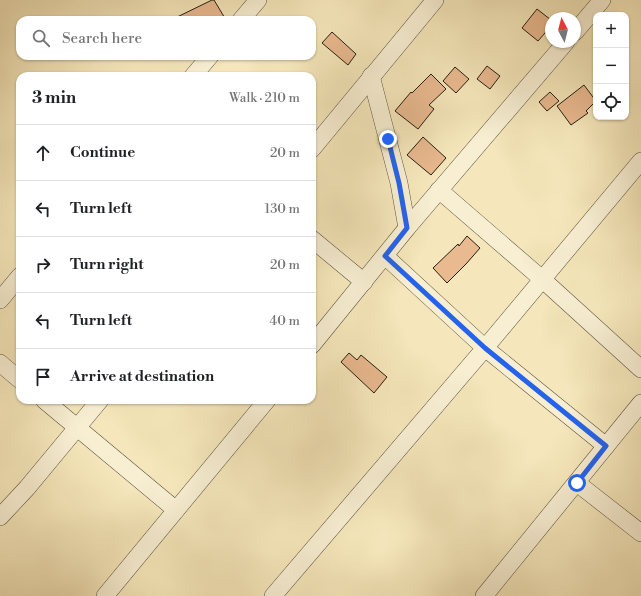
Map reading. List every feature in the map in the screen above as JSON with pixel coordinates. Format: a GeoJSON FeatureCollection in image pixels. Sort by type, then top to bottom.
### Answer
{"type":"FeatureCollection","features":[{"type":"Feature","properties":{"kind":"street"},"geometry":{"type":"LineString","coordinates":[[244,16],[258,0]]}},
{"type":"Feature","properties":{"kind":"street"},"geometry":{"type":"LineString","coordinates":[[316,144],[435,0]]}},
{"type":"Feature","properties":{"kind":"street"},"geometry":{"type":"LineString","coordinates":[[581,25],[602,0]]}},
{"type":"Feature","properties":{"kind":"street"},"geometry":{"type":"LineString","coordinates":[[316,340],[407,228],[561,48]]}},
{"type":"Feature","properties":{"kind":"street"},"geometry":{"type":"LineString","coordinates":[[196,72],[207,60]]}},
{"type":"Feature","properties":{"kind":"street"},"geometry":{"type":"LineString","coordinates":[[371,76],[399,183],[407,228]]}},
{"type":"Feature","properties":{"kind":"street"},"geometry":{"type":"LineString","coordinates":[[278,594],[641,162]]}},
{"type":"Feature","properties":{"kind":"street"},"geometry":{"type":"LineString","coordinates":[[439,190],[542,279],[641,369]]}},
{"type":"Feature","properties":{"kind":"street"},"geometry":{"type":"LineString","coordinates":[[316,242],[364,282]]}},
{"type":"Feature","properties":{"kind":"street"},"geometry":{"type":"LineString","coordinates":[[385,256],[485,348],[606,446]]}},
{"type":"Feature","properties":{"kind":"street"},"geometry":{"type":"LineString","coordinates":[[0,300],[16,284]]}},
{"type":"Feature","properties":{"kind":"street"},"geometry":{"type":"LineString","coordinates":[[0,363],[16,377]]}},
{"type":"Feature","properties":{"kind":"street"},"geometry":{"type":"LineString","coordinates":[[484,596],[641,403]]}},
{"type":"Feature","properties":{"kind":"street"},"geometry":{"type":"LineString","coordinates":[[49,404],[176,510]]}},
{"type":"Feature","properties":{"kind":"street"},"geometry":{"type":"LineString","coordinates":[[0,517],[97,404]]}},
{"type":"Feature","properties":{"kind":"street"},"geometry":{"type":"LineString","coordinates":[[105,596],[264,404]]}},
{"type":"Feature","properties":{"kind":"street"},"geometry":{"type":"LineString","coordinates":[[577,483],[641,533]]}},
{"type":"Feature","properties":{"kind":"building"},"geometry":{"type":"Polygon","coordinates":[[[214,0],[224,16],[179,16],[214,0]]]}},
{"type":"Feature","properties":{"kind":"building"},"geometry":{"type":"Polygon","coordinates":[[[537,9],[545,15],[545,33],[538,41],[522,28],[537,9]]]}},
{"type":"Feature","properties":{"kind":"building"},"geometry":{"type":"Polygon","coordinates":[[[332,32],[356,54],[348,65],[322,43],[332,32]]]}},
{"type":"Feature","properties":{"kind":"building"},"geometry":{"type":"Polygon","coordinates":[[[487,66],[500,76],[490,89],[477,79],[487,66]]]}},
{"type":"Feature","properties":{"kind":"building"},"geometry":{"type":"Polygon","coordinates":[[[455,67],[469,79],[456,93],[443,81],[455,67]]]}},
{"type":"Feature","properties":{"kind":"building"},"geometry":{"type":"Polygon","coordinates":[[[431,74],[446,89],[429,105],[434,109],[418,129],[395,111],[411,92],[412,93],[431,74]]]}},
{"type":"Feature","properties":{"kind":"building"},"geometry":{"type":"Polygon","coordinates":[[[584,85],[593,97],[593,104],[586,111],[588,113],[571,125],[557,106],[584,85]]]}},
{"type":"Feature","properties":{"kind":"building"},"geometry":{"type":"Polygon","coordinates":[[[550,92],[559,101],[547,111],[539,102],[550,92]]]}},
{"type":"Feature","properties":{"kind":"building"},"geometry":{"type":"Polygon","coordinates":[[[423,137],[446,158],[431,175],[407,155],[423,137]]]}},
{"type":"Feature","properties":{"kind":"building"},"geometry":{"type":"Polygon","coordinates":[[[467,236],[480,248],[447,283],[433,268],[458,244],[459,246],[467,236]]]}},
{"type":"Feature","properties":{"kind":"building"},"geometry":{"type":"Polygon","coordinates":[[[349,353],[357,360],[361,355],[387,377],[374,393],[341,362],[349,353]]]}},
{"type":"Feature","properties":{"kind":"route"},"geometry":{"type":"LineString","coordinates":[[388,139],[404,202],[407,228],[385,256],[485,348],[606,446],[577,483]]}}]}
